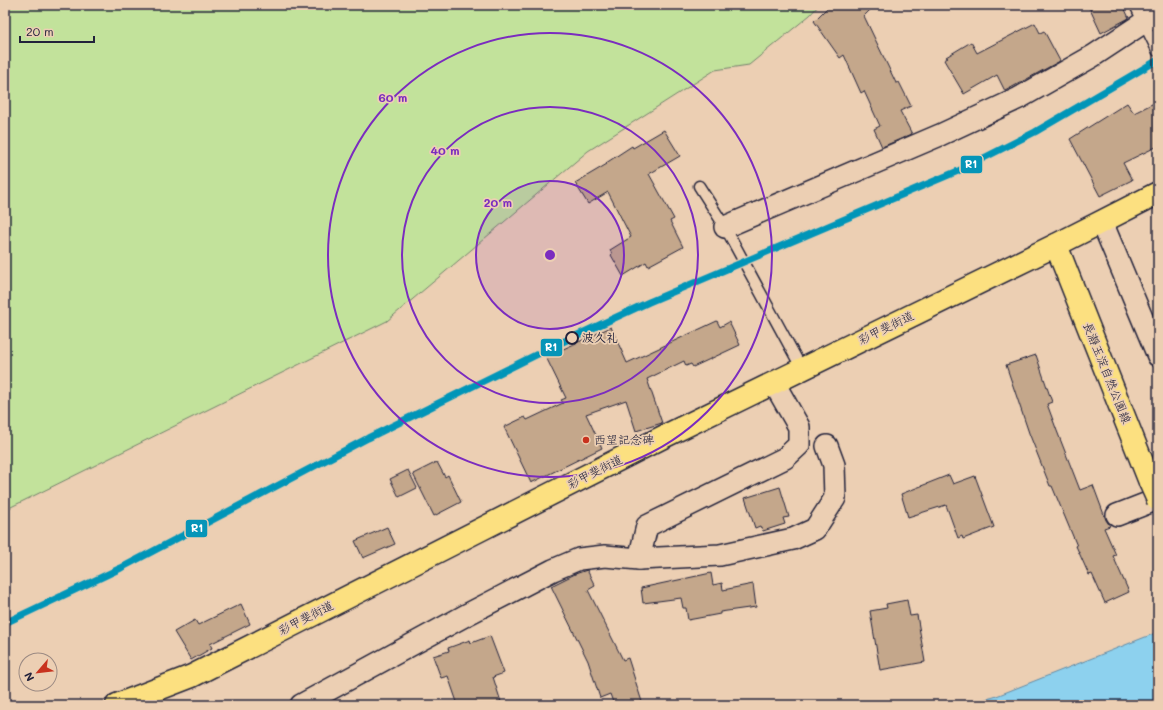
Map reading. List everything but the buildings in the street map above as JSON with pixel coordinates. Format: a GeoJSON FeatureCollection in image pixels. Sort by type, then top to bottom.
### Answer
{"type":"FeatureCollection","features":[{"type":"Feature","properties":{"kind":"main road","name":"彩甲斐街道"},"geometry":{"type":"LineString","coordinates":[[117,705],[192,676],[663,437],[1056,245],[1158,193]]}},
{"type":"Feature","properties":{"kind":"main road","name":"長瀞玉淀自然公園線"},"geometry":{"type":"LineString","coordinates":[[1056,245],[1155,494]]}},
{"type":"Feature","properties":{"kind":"street"},"geometry":{"type":"LineString","coordinates":[[725,227],[933,138],[1020,98],[1093,56],[1146,14]]}},
{"type":"Feature","properties":{"kind":"street"},"geometry":{"type":"LineString","coordinates":[[1102,222],[1158,356]]}},
{"type":"Feature","properties":{"kind":"street"},"geometry":{"type":"LineString","coordinates":[[639,560],[647,526],[785,458],[799,445],[798,427],[774,383]]}},
{"type":"Feature","properties":{"kind":"street"},"geometry":{"type":"LineString","coordinates":[[301,705],[461,618],[553,570],[579,559],[605,556],[639,560],[720,555],[793,539],[815,528],[835,498],[834,465],[827,446]]}},
{"type":"Feature","properties":{"kind":"street"},"geometry":{"type":"LineString","coordinates":[[1117,515],[1155,494]]}},
{"type":"Feature","properties":{"kind":"lane"},"geometry":{"type":"LineString","coordinates":[[1146,14],[1158,52]]}},
{"type":"Feature","properties":{"kind":"lane"},"geometry":{"type":"LineString","coordinates":[[698,186],[725,227],[802,369]]}},
{"type":"Feature","properties":{"kind":"green space"},"geometry":{"type":"Polygon","coordinates":[[[5,5],[819,5],[810,15],[749,65],[715,70],[588,151],[387,321],[5,509],[5,5]]]}},
{"type":"Feature","properties":{"kind":"water"},"geometry":{"type":"Polygon","coordinates":[[[1158,632],[1158,705],[963,705],[994,697],[1158,632]]]}},
{"type":"Feature","properties":{"kind":"transit line","name":"R1"},"geometry":{"type":"LineString","coordinates":[[5,623],[121,568],[368,438],[554,346],[649,302],[958,171],[1035,132],[1158,60]]}},
{"type":"Feature","properties":{"kind":"place","name":"波久礼"},"geometry":{"type":"Point","coordinates":[572,338]}},
{"type":"Feature","properties":{"kind":"place","name":"西望記念碑"},"geometry":{"type":"Point","coordinates":[586,440]}}]}
